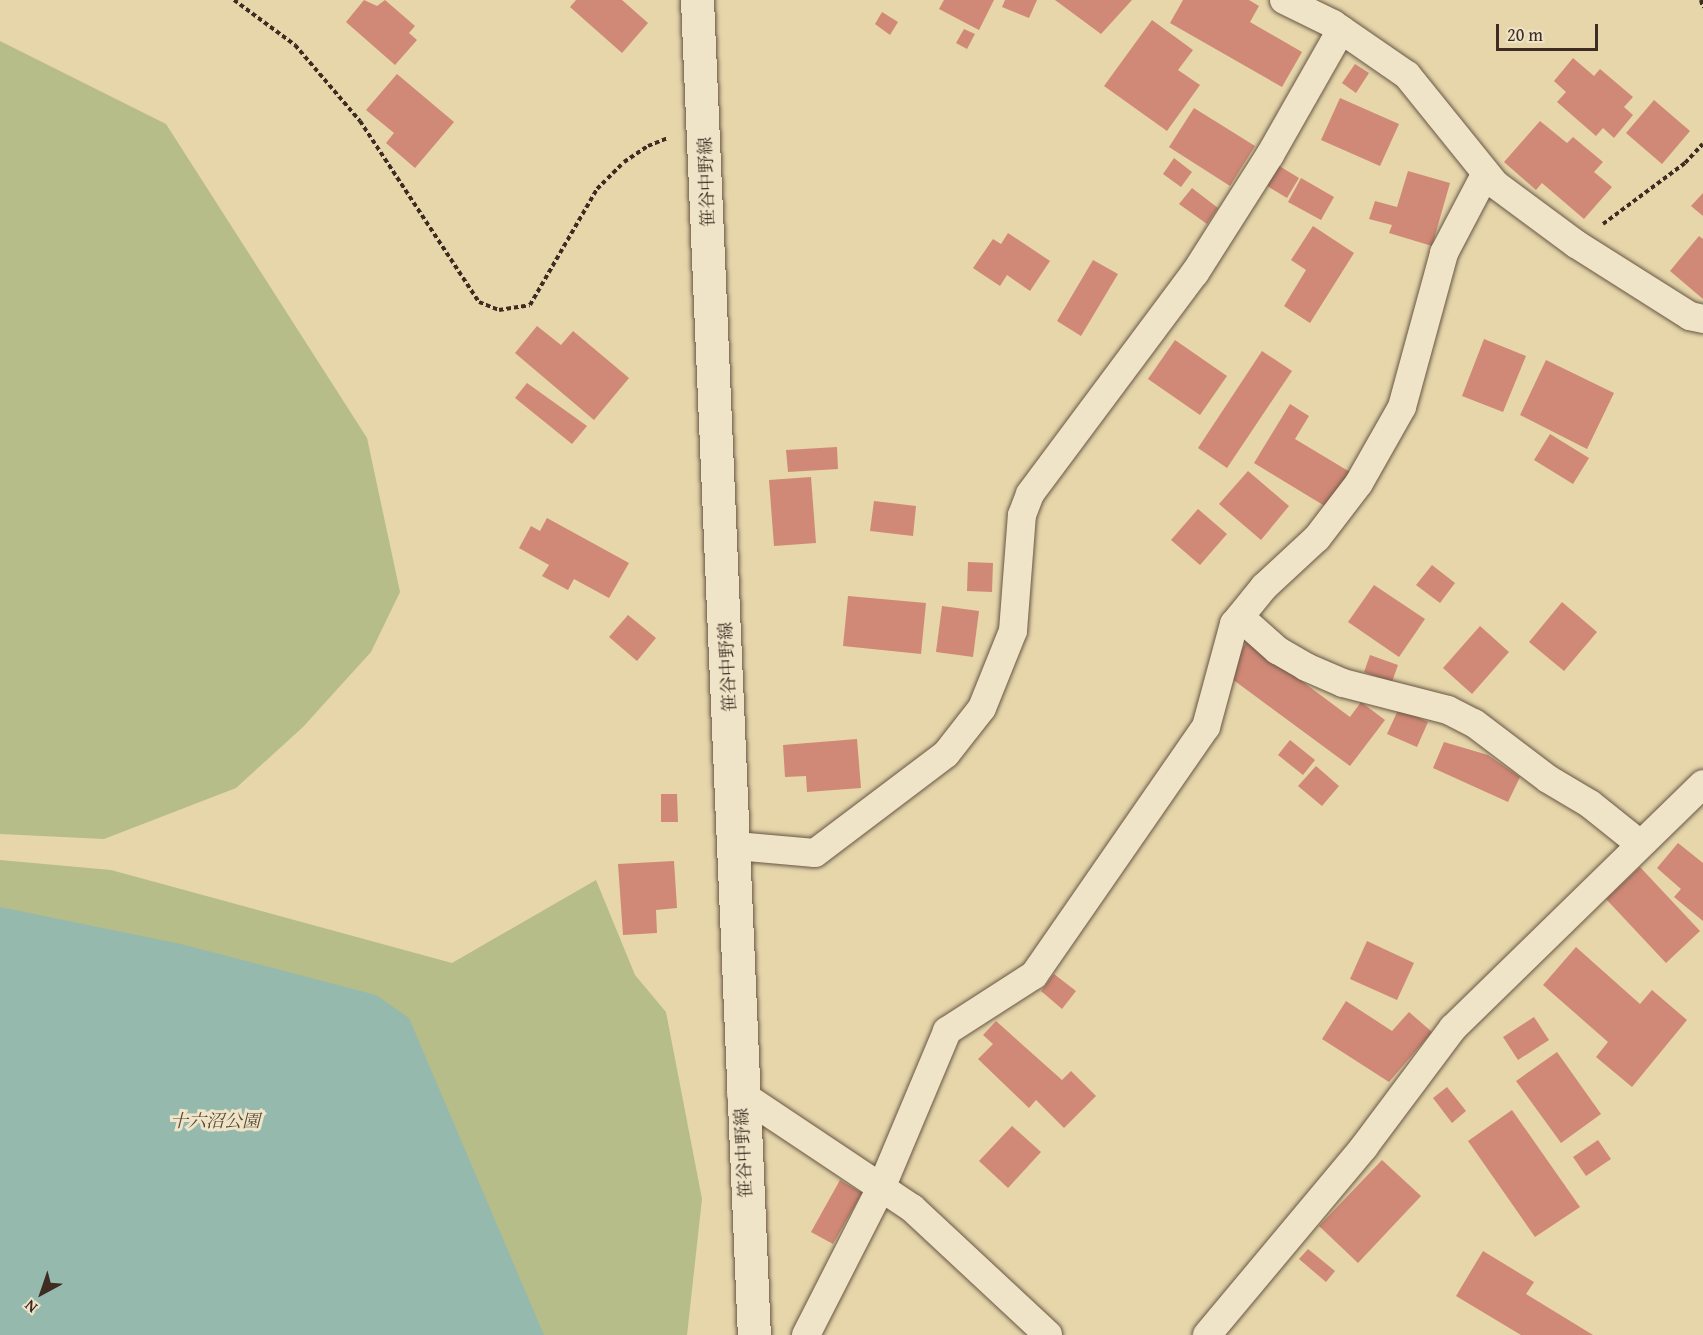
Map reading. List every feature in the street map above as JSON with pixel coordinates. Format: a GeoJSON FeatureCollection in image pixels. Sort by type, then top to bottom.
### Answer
{"type":"FeatureCollection","features":[{"type":"Feature","properties":{"kind":"street","name":"笹谷中野線"},"geometry":{"type":"LineString","coordinates":[[697,0],[705,125],[736,846],[741,1094],[754,1335]]}},
{"type":"Feature","properties":{"kind":"street"},"geometry":{"type":"LineString","coordinates":[[1284,0],[1341,30],[1407,75],[1495,184],[1576,244],[1690,316],[1703,319]]}},
{"type":"Feature","properties":{"kind":"street"},"geometry":{"type":"LineString","coordinates":[[736,846],[815,853],[946,754],[982,708],[1013,631],[1022,515],[1030,494],[1195,273],[1270,155],[1341,30]]}},
{"type":"Feature","properties":{"kind":"street"},"geometry":{"type":"LineString","coordinates":[[806,1335],[882,1186],[946,1030],[1034,975],[1206,727],[1234,624],[1264,587],[1317,538],[1359,483],[1402,407],[1444,253],[1486,172]]}},
{"type":"Feature","properties":{"kind":"street"},"geometry":{"type":"LineString","coordinates":[[1240,617],[1277,650],[1306,667],[1343,683],[1449,710],[1474,723],[1640,844]]}},
{"type":"Feature","properties":{"kind":"street"},"geometry":{"type":"LineString","coordinates":[[1207,1335],[1364,1147],[1453,1028],[1703,784]]}},
{"type":"Feature","properties":{"kind":"street"},"geometry":{"type":"LineString","coordinates":[[741,1094],[912,1208],[1048,1335]]}},
{"type":"Feature","properties":{"kind":"path"},"geometry":{"type":"LineString","coordinates":[[234,0],[295,45],[360,121],[479,302],[499,310],[515,310],[530,304],[597,189],[624,162],[648,146],[705,125]]}},
{"type":"Feature","properties":{"kind":"path"},"geometry":{"type":"LineString","coordinates":[[1701,0],[1703,8]]}},
{"type":"Feature","properties":{"kind":"path"},"geometry":{"type":"LineString","coordinates":[[1576,244],[1685,163],[1703,144]]}},
{"type":"Feature","properties":{"kind":"green space"},"geometry":{"type":"Polygon","coordinates":[[[0,41],[166,124],[367,438],[400,592],[371,652],[303,727],[236,788],[104,839],[0,834],[0,41]]]}},
{"type":"Feature","properties":{"kind":"green space","name":"十六沼公園"},"geometry":{"type":"Polygon","coordinates":[[[0,860],[111,870],[452,963],[596,880],[635,975],[666,1012],[702,1199],[687,1335],[0,1335],[0,860]]]}},
{"type":"Feature","properties":{"kind":"water","name":"十六沼公園"},"geometry":{"type":"Polygon","coordinates":[[[0,907],[181,944],[376,995],[409,1018],[544,1335],[0,1335],[0,907]]]}},
{"type":"Feature","properties":{"kind":"building"},"geometry":{"type":"Polygon","coordinates":[[[364,0],[377,6],[385,0],[415,26],[409,33],[417,40],[395,65],[346,22],[364,0]]]}},
{"type":"Feature","properties":{"kind":"building"},"geometry":{"type":"Polygon","coordinates":[[[576,0],[622,0],[648,23],[622,53],[570,7],[576,0]]]}},
{"type":"Feature","properties":{"kind":"building"},"geometry":{"type":"Polygon","coordinates":[[[944,0],[994,0],[979,30],[939,9],[944,0]]]}},
{"type":"Feature","properties":{"kind":"building"},"geometry":{"type":"Polygon","coordinates":[[[1005,0],[1037,0],[1029,18],[1002,7],[1005,0]]]}},
{"type":"Feature","properties":{"kind":"building"},"geometry":{"type":"Polygon","coordinates":[[[1055,0],[1132,0],[1101,34],[1055,0]]]}},
{"type":"Feature","properties":{"kind":"building"},"geometry":{"type":"Polygon","coordinates":[[[1183,0],[1249,0],[1259,6],[1250,22],[1302,52],[1282,87],[1170,23],[1183,0]]]}},
{"type":"Feature","properties":{"kind":"building"},"geometry":{"type":"Polygon","coordinates":[[[882,12],[898,22],[890,35],[875,24],[882,12]]]}},
{"type":"Feature","properties":{"kind":"building"},"geometry":{"type":"Polygon","coordinates":[[[1152,20],[1193,50],[1178,70],[1200,85],[1167,131],[1104,86],[1152,20]]]}},
{"type":"Feature","properties":{"kind":"building"},"geometry":{"type":"Polygon","coordinates":[[[964,29],[975,34],[967,49],[956,43],[964,29]]]}},
{"type":"Feature","properties":{"kind":"building"},"geometry":{"type":"Polygon","coordinates":[[[1573,58],[1594,76],[1600,69],[1633,97],[1624,107],[1633,115],[1614,138],[1603,128],[1596,136],[1557,102],[1566,92],[1554,81],[1573,58]]]}},
{"type":"Feature","properties":{"kind":"building"},"geometry":{"type":"Polygon","coordinates":[[[1355,64],[1369,73],[1356,93],[1342,83],[1355,64]]]}},
{"type":"Feature","properties":{"kind":"building"},"geometry":{"type":"Polygon","coordinates":[[[397,74],[454,122],[415,168],[386,143],[394,133],[366,110],[397,74]]]}},
{"type":"Feature","properties":{"kind":"building"},"geometry":{"type":"Polygon","coordinates":[[[1340,98],[1399,124],[1380,166],[1321,140],[1340,98]]]}},
{"type":"Feature","properties":{"kind":"building"},"geometry":{"type":"Polygon","coordinates":[[[1654,100],[1690,131],[1662,164],[1626,133],[1654,100]]]}},
{"type":"Feature","properties":{"kind":"building"},"geometry":{"type":"Polygon","coordinates":[[[1194,108],[1255,146],[1230,186],[1169,147],[1194,108]]]}},
{"type":"Feature","properties":{"kind":"building"},"geometry":{"type":"Polygon","coordinates":[[[1540,121],[1567,143],[1573,137],[1603,162],[1594,172],[1612,187],[1584,219],[1542,183],[1536,190],[1504,162],[1540,121]]]}},
{"type":"Feature","properties":{"kind":"building"},"geometry":{"type":"Polygon","coordinates":[[[1174,158],[1192,172],[1181,187],[1163,174],[1174,158]]]}},
{"type":"Feature","properties":{"kind":"building"},"geometry":{"type":"Polygon","coordinates":[[[1276,164],[1299,178],[1287,198],[1264,184],[1276,164]]]}},
{"type":"Feature","properties":{"kind":"building"},"geometry":{"type":"Polygon","coordinates":[[[1408,171],[1450,183],[1432,246],[1389,233],[1392,225],[1369,219],[1375,201],[1397,207],[1408,171]]]}},
{"type":"Feature","properties":{"kind":"building"},"geometry":{"type":"Polygon","coordinates":[[[1301,178],[1334,197],[1321,220],[1288,202],[1301,178]]]}},
{"type":"Feature","properties":{"kind":"building"},"geometry":{"type":"Polygon","coordinates":[[[1192,188],[1218,208],[1207,224],[1179,204],[1192,188]]]}},
{"type":"Feature","properties":{"kind":"building"},"geometry":{"type":"Polygon","coordinates":[[[1703,193],[1703,216],[1691,206],[1703,193]]]}},
{"type":"Feature","properties":{"kind":"building"},"geometry":{"type":"Polygon","coordinates":[[[1313,226],[1354,253],[1310,323],[1284,306],[1306,270],[1291,260],[1313,226]]]}},
{"type":"Feature","properties":{"kind":"building"},"geometry":{"type":"Polygon","coordinates":[[[1008,233],[1050,261],[1030,291],[1007,275],[1000,286],[973,268],[993,239],[1001,244],[1008,233]]]}},
{"type":"Feature","properties":{"kind":"building"},"geometry":{"type":"Polygon","coordinates":[[[1699,236],[1703,239],[1703,299],[1670,271],[1699,236]]]}},
{"type":"Feature","properties":{"kind":"building"},"geometry":{"type":"Polygon","coordinates":[[[1093,260],[1118,274],[1081,336],[1057,321],[1093,260]]]}},
{"type":"Feature","properties":{"kind":"building"},"geometry":{"type":"Polygon","coordinates":[[[537,326],[561,345],[573,331],[629,378],[594,420],[515,353],[537,326]]]}},
{"type":"Feature","properties":{"kind":"building"},"geometry":{"type":"Polygon","coordinates":[[[1484,339],[1526,356],[1503,412],[1462,396],[1484,339]]]}},
{"type":"Feature","properties":{"kind":"building"},"geometry":{"type":"Polygon","coordinates":[[[1175,340],[1227,376],[1200,415],[1148,379],[1175,340]]]}},
{"type":"Feature","properties":{"kind":"building"},"geometry":{"type":"Polygon","coordinates":[[[1262,351],[1292,371],[1227,468],[1198,448],[1262,351]]]}},
{"type":"Feature","properties":{"kind":"building"},"geometry":{"type":"Polygon","coordinates":[[[1546,360],[1614,393],[1587,449],[1520,415],[1546,360]]]}},
{"type":"Feature","properties":{"kind":"building"},"geometry":{"type":"Polygon","coordinates":[[[527,383],[587,426],[572,444],[515,398],[527,383]]]}},
{"type":"Feature","properties":{"kind":"building"},"geometry":{"type":"Polygon","coordinates":[[[1290,404],[1309,416],[1295,439],[1350,472],[1328,508],[1254,463],[1290,404]]]}},
{"type":"Feature","properties":{"kind":"building"},"geometry":{"type":"Polygon","coordinates":[[[1550,434],[1589,458],[1573,484],[1534,460],[1550,434]]]}},
{"type":"Feature","properties":{"kind":"building"},"geometry":{"type":"Polygon","coordinates":[[[837,447],[838,469],[788,472],[786,450],[837,447]]]}},
{"type":"Feature","properties":{"kind":"building"},"geometry":{"type":"Polygon","coordinates":[[[1248,471],[1289,506],[1261,540],[1219,504],[1248,471]]]}},
{"type":"Feature","properties":{"kind":"building"},"geometry":{"type":"Polygon","coordinates":[[[811,477],[816,543],[774,546],[769,480],[811,477]]]}},
{"type":"Feature","properties":{"kind":"building"},"geometry":{"type":"Polygon","coordinates":[[[874,501],[916,506],[913,536],[870,531],[874,501]]]}},
{"type":"Feature","properties":{"kind":"building"},"geometry":{"type":"Polygon","coordinates":[[[1198,509],[1227,534],[1200,565],[1171,540],[1198,509]]]}},
{"type":"Feature","properties":{"kind":"building"},"geometry":{"type":"Polygon","coordinates":[[[547,518],[629,563],[609,598],[574,579],[568,590],[542,576],[549,565],[519,548],[531,526],[540,531],[547,518]]]}},
{"type":"Feature","properties":{"kind":"building"},"geometry":{"type":"Polygon","coordinates":[[[968,562],[993,563],[992,592],[967,591],[968,562]]]}},
{"type":"Feature","properties":{"kind":"building"},"geometry":{"type":"Polygon","coordinates":[[[1432,565],[1455,583],[1440,603],[1416,585],[1432,565]]]}},
{"type":"Feature","properties":{"kind":"building"},"geometry":{"type":"Polygon","coordinates":[[[1374,585],[1425,619],[1399,657],[1348,622],[1374,585]]]}},
{"type":"Feature","properties":{"kind":"building"},"geometry":{"type":"Polygon","coordinates":[[[848,596],[926,603],[921,654],[843,646],[848,596]]]}},
{"type":"Feature","properties":{"kind":"building"},"geometry":{"type":"Polygon","coordinates":[[[1562,602],[1597,632],[1564,671],[1529,642],[1562,602]]]}},
{"type":"Feature","properties":{"kind":"building"},"geometry":{"type":"Polygon","coordinates":[[[942,606],[979,611],[973,657],[936,652],[942,606]]]}},
{"type":"Feature","properties":{"kind":"building"},"geometry":{"type":"Polygon","coordinates":[[[628,615],[656,638],[637,661],[609,637],[628,615]]]}},
{"type":"Feature","properties":{"kind":"building"},"geometry":{"type":"Polygon","coordinates":[[[1480,626],[1509,652],[1472,694],[1443,668],[1480,626]]]}},
{"type":"Feature","properties":{"kind":"building"},"geometry":{"type":"Polygon","coordinates":[[[1248,641],[1350,717],[1361,702],[1385,720],[1350,766],[1224,673],[1248,641]]]}},
{"type":"Feature","properties":{"kind":"building"},"geometry":{"type":"Polygon","coordinates":[[[1370,655],[1398,665],[1392,682],[1364,672],[1370,655]]]}},
{"type":"Feature","properties":{"kind":"building"},"geometry":{"type":"Polygon","coordinates":[[[1399,708],[1428,722],[1417,747],[1387,734],[1399,708]]]}},
{"type":"Feature","properties":{"kind":"building"},"geometry":{"type":"Polygon","coordinates":[[[857,739],[861,788],[807,792],[806,776],[785,777],[783,745],[857,739]]]}},
{"type":"Feature","properties":{"kind":"building"},"geometry":{"type":"Polygon","coordinates":[[[1290,740],[1315,760],[1303,775],[1278,755],[1290,740]]]}},
{"type":"Feature","properties":{"kind":"building"},"geometry":{"type":"Polygon","coordinates":[[[1444,742],[1488,755],[1520,777],[1508,802],[1433,768],[1444,742]]]}},
{"type":"Feature","properties":{"kind":"building"},"geometry":{"type":"Polygon","coordinates":[[[1316,766],[1339,786],[1322,806],[1298,786],[1316,766]]]}},
{"type":"Feature","properties":{"kind":"building"},"geometry":{"type":"Polygon","coordinates":[[[661,794],[677,794],[678,822],[661,822],[661,794]]]}},
{"type":"Feature","properties":{"kind":"building"},"geometry":{"type":"Polygon","coordinates":[[[1678,843],[1703,863],[1703,921],[1674,897],[1681,889],[1657,868],[1678,843]]]}},
{"type":"Feature","properties":{"kind":"building"},"geometry":{"type":"Polygon","coordinates":[[[674,861],[677,908],[656,910],[657,933],[623,935],[618,864],[674,861]]]}},
{"type":"Feature","properties":{"kind":"building"},"geometry":{"type":"Polygon","coordinates":[[[1640,867],[1700,931],[1666,963],[1606,899],[1640,867]]]}},
{"type":"Feature","properties":{"kind":"building"},"geometry":{"type":"Polygon","coordinates":[[[1367,941],[1414,963],[1397,1000],[1350,979],[1367,941]]]}},
{"type":"Feature","properties":{"kind":"building"},"geometry":{"type":"Polygon","coordinates":[[[1576,947],[1640,1004],[1652,990],[1687,1020],[1632,1087],[1596,1057],[1608,1042],[1543,985],[1576,947]]]}},
{"type":"Feature","properties":{"kind":"building"},"geometry":{"type":"Polygon","coordinates":[[[1054,974],[1076,991],[1062,1009],[1041,991],[1054,974]]]}},
{"type":"Feature","properties":{"kind":"building"},"geometry":{"type":"Polygon","coordinates":[[[1346,1001],[1392,1031],[1409,1012],[1432,1032],[1389,1082],[1322,1039],[1346,1001]]]}},
{"type":"Feature","properties":{"kind":"building"},"geometry":{"type":"Polygon","coordinates":[[[1534,1017],[1549,1040],[1518,1060],[1503,1037],[1534,1017]]]}},
{"type":"Feature","properties":{"kind":"building"},"geometry":{"type":"Polygon","coordinates":[[[996,1021],[1062,1080],[1071,1071],[1096,1096],[1064,1128],[1036,1100],[1029,1108],[978,1059],[993,1044],[983,1035],[996,1021]]]}},
{"type":"Feature","properties":{"kind":"building"},"geometry":{"type":"Polygon","coordinates":[[[1557,1052],[1601,1114],[1561,1143],[1516,1081],[1557,1052]]]}},
{"type":"Feature","properties":{"kind":"building"},"geometry":{"type":"Polygon","coordinates":[[[1447,1087],[1466,1111],[1452,1123],[1433,1098],[1447,1087]]]}},
{"type":"Feature","properties":{"kind":"building"},"geometry":{"type":"Polygon","coordinates":[[[1512,1110],[1580,1207],[1535,1237],[1468,1141],[1512,1110]]]}},
{"type":"Feature","properties":{"kind":"building"},"geometry":{"type":"Polygon","coordinates":[[[1012,1126],[1041,1152],[1008,1188],[979,1161],[1012,1126]]]}},
{"type":"Feature","properties":{"kind":"building"},"geometry":{"type":"Polygon","coordinates":[[[1598,1140],[1611,1159],[1586,1176],[1573,1157],[1598,1140]]]}},
{"type":"Feature","properties":{"kind":"building"},"geometry":{"type":"Polygon","coordinates":[[[1382,1160],[1421,1196],[1358,1263],[1319,1226],[1382,1160]]]}},
{"type":"Feature","properties":{"kind":"building"},"geometry":{"type":"Polygon","coordinates":[[[840,1180],[862,1193],[833,1244],[811,1232],[840,1180]]]}},
{"type":"Feature","properties":{"kind":"building"},"geometry":{"type":"Polygon","coordinates":[[[1308,1249],[1335,1271],[1326,1282],[1299,1259],[1308,1249]]]}},
{"type":"Feature","properties":{"kind":"building"},"geometry":{"type":"Polygon","coordinates":[[[1483,1251],[1534,1282],[1526,1294],[1593,1335],[1521,1335],[1456,1296],[1483,1251]]]}}]}
